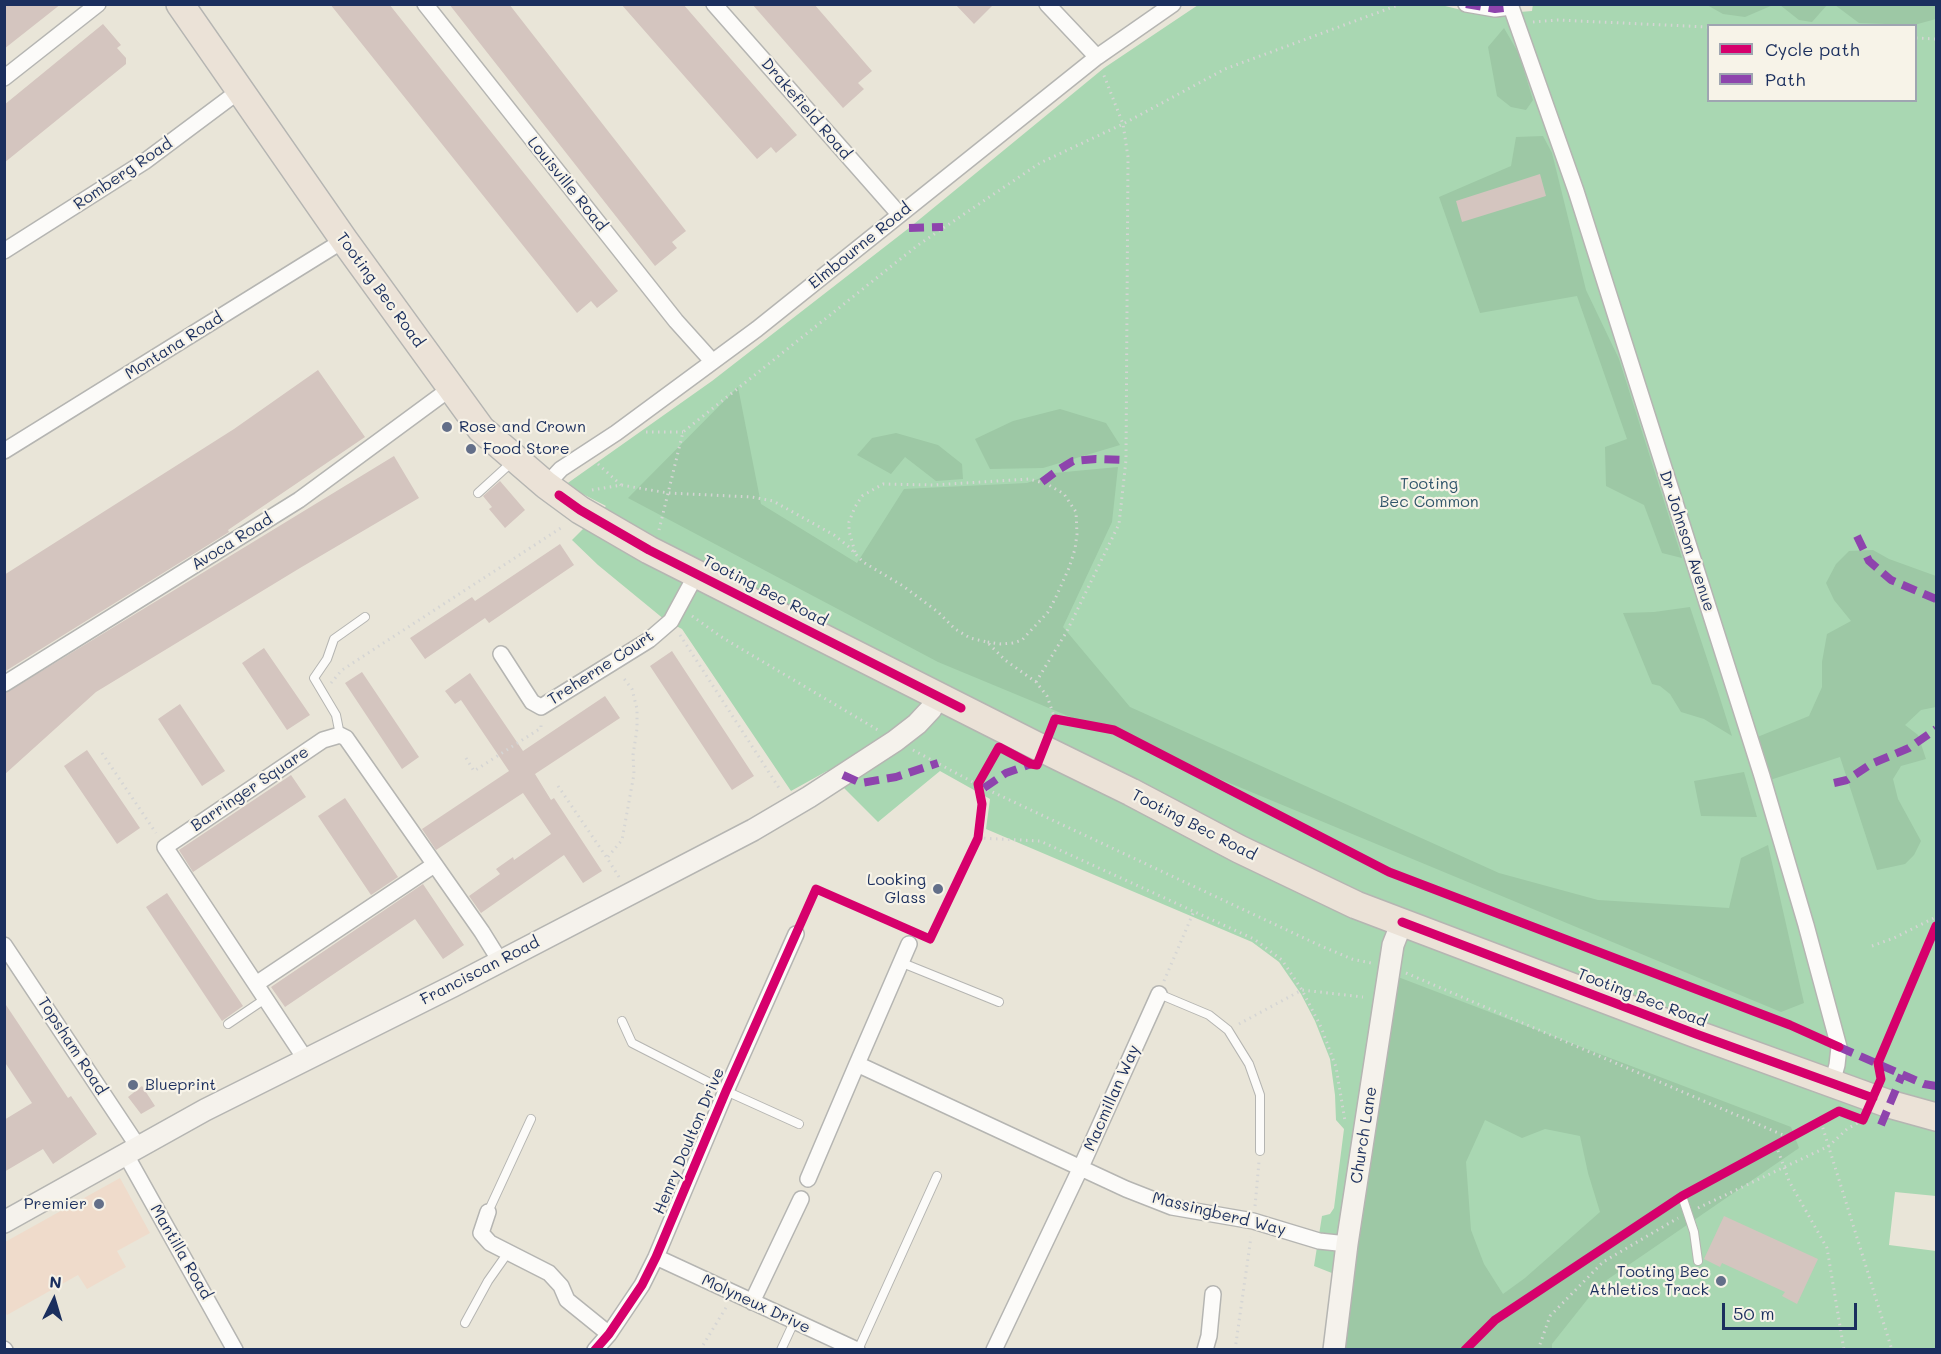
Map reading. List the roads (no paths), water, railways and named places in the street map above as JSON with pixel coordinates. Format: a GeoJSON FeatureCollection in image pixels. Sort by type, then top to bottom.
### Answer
{"type":"FeatureCollection","features":[{"type":"Feature","properties":{"kind":"highway","name":"Tooting Bec Road"},"geometry":{"type":"LineString","coordinates":[[180,4],[238,91],[482,429],[546,485],[585,513],[649,550],[1043,750],[1131,792],[1239,849],[1356,905],[1696,1035],[1832,1083],[1870,1113],[1936,1117]]}},
{"type":"Feature","properties":{"kind":"street"},"geometry":{"type":"LineString","coordinates":[[4,78],[98,4]]}},
{"type":"Feature","properties":{"kind":"street","name":"Louisville Road"},"geometry":{"type":"LineString","coordinates":[[425,4],[676,321],[712,361]]}},
{"type":"Feature","properties":{"kind":"street","name":"Drakefield Road"},"geometry":{"type":"LineString","coordinates":[[714,4],[899,214]]}},
{"type":"Feature","properties":{"kind":"street"},"geometry":{"type":"LineString","coordinates":[[1047,4],[1097,57]]}},
{"type":"Feature","properties":{"kind":"street","name":"Elmbourne Road"},"geometry":{"type":"LineString","coordinates":[[546,485],[561,469],[616,433],[756,329],[1097,57],[1173,4]]}},
{"type":"Feature","properties":{"kind":"street"},"geometry":{"type":"LineString","coordinates":[[1466,4],[1495,9],[1511,6]]}},
{"type":"Feature","properties":{"kind":"street","name":"Dr Johnson Avenue"},"geometry":{"type":"LineString","coordinates":[[1511,6],[1576,191],[1797,892],[1839,1047],[1838,1065],[1832,1083]]}},
{"type":"Feature","properties":{"kind":"street","name":"Romberg Road"},"geometry":{"type":"LineString","coordinates":[[4,251],[144,162],[238,91]]}},
{"type":"Feature","properties":{"kind":"street","name":"Montana Road"},"geometry":{"type":"LineString","coordinates":[[4,451],[344,240]]}},
{"type":"Feature","properties":{"kind":"street","name":"Avoca Road"},"geometry":{"type":"LineString","coordinates":[[4,684],[299,500],[452,387]]}},
{"type":"Feature","properties":{"kind":"street","name":"Treherne Court"},"geometry":{"type":"LineString","coordinates":[[501,654],[532,702],[541,706],[649,640],[670,621],[697,573]]}},
{"type":"Feature","properties":{"kind":"street","name":"Franciscan Road"},"geometry":{"type":"LineString","coordinates":[[4,1222],[206,1110],[630,895],[753,830],[895,741],[924,717],[938,696]]}},
{"type":"Feature","properties":{"kind":"street"},"geometry":{"type":"LineString","coordinates":[[340,735],[354,747],[500,961]]}},
{"type":"Feature","properties":{"kind":"street","name":"Barringer Square"},"geometry":{"type":"LineString","coordinates":[[256,984],[165,847],[323,740],[340,735]]}},
{"type":"Feature","properties":{"kind":"street"},"geometry":{"type":"LineString","coordinates":[[306,1060],[256,984],[434,865]]}},
{"type":"Feature","properties":{"kind":"street","name":"Church Lane"},"geometry":{"type":"LineString","coordinates":[[1334,1350],[1347,1244],[1392,945],[1402,922]]}},
{"type":"Feature","properties":{"kind":"street","name":"Henry Doulton Drive"},"geometry":{"type":"LineString","coordinates":[[595,1350],[609,1334],[642,1285],[656,1257],[796,934]]}},
{"type":"Feature","properties":{"kind":"street"},"geometry":{"type":"LineString","coordinates":[[808,1179],[909,944]]}},
{"type":"Feature","properties":{"kind":"street","name":"Topsham Road"},"geometry":{"type":"LineString","coordinates":[[4,945],[132,1152]]}},
{"type":"Feature","properties":{"kind":"street","name":"Macmillan Way"},"geometry":{"type":"LineString","coordinates":[[858,1064],[1081,1167],[1159,994]]}},
{"type":"Feature","properties":{"kind":"street","name":"Mantilla Road"},"geometry":{"type":"LineString","coordinates":[[132,1152],[235,1350]]}},
{"type":"Feature","properties":{"kind":"street"},"geometry":{"type":"LineString","coordinates":[[994,1350],[1081,1167]]}},
{"type":"Feature","properties":{"kind":"street","name":"Massingberd Way"},"geometry":{"type":"LineString","coordinates":[[1081,1167],[1126,1190],[1173,1207],[1253,1221],[1320,1240],[1347,1244]]}},
{"type":"Feature","properties":{"kind":"street"},"geometry":{"type":"LineString","coordinates":[[752,1302],[801,1199]]}},
{"type":"Feature","properties":{"kind":"street"},"geometry":{"type":"LineString","coordinates":[[488,1212],[481,1233],[490,1243],[507,1254],[525,1259],[549,1273],[561,1286],[567,1300],[609,1334]]}},
{"type":"Feature","properties":{"kind":"street","name":"Molyneux Drive"},"geometry":{"type":"LineString","coordinates":[[656,1257],[858,1350]]}},
{"type":"Feature","properties":{"kind":"street"},"geometry":{"type":"LineString","coordinates":[[1205,1350],[1209,1336],[1213,1294]]}},
{"type":"Feature","properties":{"kind":"lane"},"geometry":{"type":"LineString","coordinates":[[478,494],[516,459]]}},
{"type":"Feature","properties":{"kind":"lane"},"geometry":{"type":"LineString","coordinates":[[340,735],[336,716],[314,678],[327,659],[334,639],[365,617]]}},
{"type":"Feature","properties":{"kind":"lane"},"geometry":{"type":"LineString","coordinates":[[900,962],[999,1002]]}},
{"type":"Feature","properties":{"kind":"lane"},"geometry":{"type":"LineString","coordinates":[[1159,994],[1209,1015],[1228,1030],[1249,1064],[1260,1095],[1260,1151]]}},
{"type":"Feature","properties":{"kind":"lane"},"geometry":{"type":"LineString","coordinates":[[228,1024],[265,999]]}},
{"type":"Feature","properties":{"kind":"lane"},"geometry":{"type":"LineString","coordinates":[[622,1021],[632,1043],[726,1091],[799,1124]]}},
{"type":"Feature","properties":{"kind":"lane"},"geometry":{"type":"LineString","coordinates":[[488,1212],[531,1119]]}},
{"type":"Feature","properties":{"kind":"lane"},"geometry":{"type":"LineString","coordinates":[[858,1350],[937,1176]]}},
{"type":"Feature","properties":{"kind":"lane"},"geometry":{"type":"LineString","coordinates":[[1682,1197],[1694,1232],[1698,1261]]}},
{"type":"Feature","properties":{"kind":"lane"},"geometry":{"type":"LineString","coordinates":[[465,1323],[488,1281],[507,1254]]}},
{"type":"Feature","properties":{"kind":"lane"},"geometry":{"type":"LineString","coordinates":[[781,1350],[794,1322]]}},
{"type":"Feature","properties":{"kind":"place","name":"Rose and Crown"},"geometry":{"type":"Point","coordinates":[447,427]}},
{"type":"Feature","properties":{"kind":"place","name":"Food Store"},"geometry":{"type":"Point","coordinates":[471,449]}},
{"type":"Feature","properties":{"kind":"place","name":"Looking Glass"},"geometry":{"type":"Point","coordinates":[938,889]}},
{"type":"Feature","properties":{"kind":"place","name":"Blueprint"},"geometry":{"type":"Point","coordinates":[133,1085]}},
{"type":"Feature","properties":{"kind":"place","name":"Premier"},"geometry":{"type":"Point","coordinates":[99,1204]}},
{"type":"Feature","properties":{"kind":"place","name":"Tooting Bec Athletics Track"},"geometry":{"type":"Point","coordinates":[1721,1281]}},
{"type":"Feature","properties":{"kind":"park label","name":"Tooting Bec Common"},"geometry":{"type":"Point","coordinates":[1429,493]}}]}
